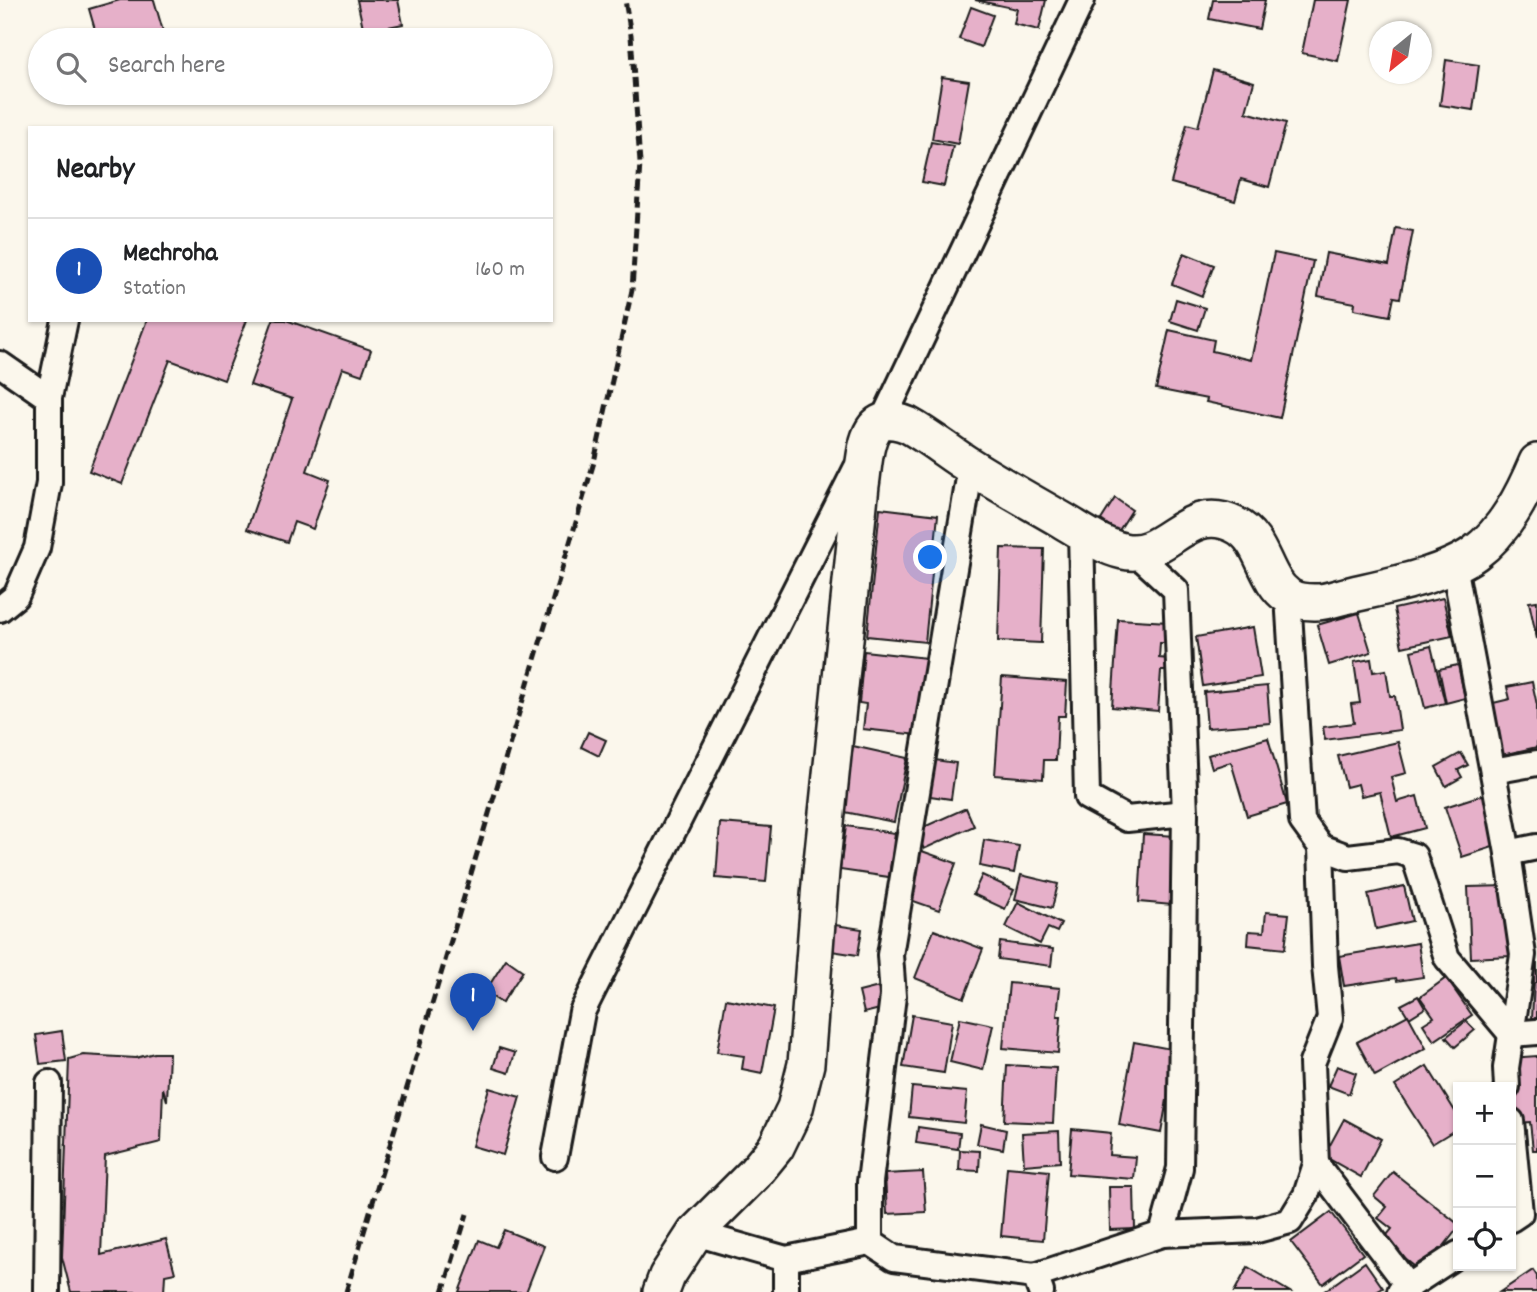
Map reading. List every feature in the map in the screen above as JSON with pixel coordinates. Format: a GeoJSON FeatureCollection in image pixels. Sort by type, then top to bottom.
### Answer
{"type":"FeatureCollection","features":[{"type":"Feature","properties":{"kind":"main road"},"geometry":{"type":"LineString","coordinates":[[661,1292],[667,1276],[695,1233],[754,1174],[776,1147],[795,1108],[806,1065],[821,870],[874,436],[894,421],[907,425],[971,467],[1108,547],[1136,553],[1155,546],[1194,521],[1217,519],[1237,525],[1255,542],[1276,584],[1288,596],[1298,601],[1316,603],[1406,581],[1454,565],[1475,553],[1504,524],[1537,462]]}},
{"type":"Feature","properties":{"kind":"street"},"geometry":{"type":"LineString","coordinates":[[555,1157],[582,1012],[874,436],[1082,0]]}},
{"type":"Feature","properties":{"kind":"street"},"geometry":{"type":"LineString","coordinates":[[0,609],[16,596],[37,548],[49,483],[48,398],[65,322]]}},
{"type":"Feature","properties":{"kind":"street"},"geometry":{"type":"LineString","coordinates":[[0,364],[48,398]]}},
{"type":"Feature","properties":{"kind":"street"},"geometry":{"type":"LineString","coordinates":[[870,1242],[870,1182],[893,996],[890,955],[971,467]]}},
{"type":"Feature","properties":{"kind":"street"},"geometry":{"type":"LineString","coordinates":[[1081,531],[1087,797],[1127,819],[1185,813]]}},
{"type":"Feature","properties":{"kind":"street"},"geometry":{"type":"LineString","coordinates":[[1136,553],[1176,590],[1185,813],[1180,1168],[1162,1234]]}},
{"type":"Feature","properties":{"kind":"street"},"geometry":{"type":"LineString","coordinates":[[1454,565],[1508,853],[1523,955],[1506,1068],[1507,1082]]}},
{"type":"Feature","properties":{"kind":"street"},"geometry":{"type":"LineString","coordinates":[[1288,596],[1302,821],[1321,847],[1348,857],[1398,851],[1413,856],[1447,958],[1511,1034]]}},
{"type":"Feature","properties":{"kind":"street"},"geometry":{"type":"LineString","coordinates":[[1493,771],[1537,763]]}},
{"type":"Feature","properties":{"kind":"street"},"geometry":{"type":"LineString","coordinates":[[695,1233],[786,1259],[870,1242],[894,1258],[1038,1284],[1162,1234],[1257,1230],[1290,1220],[1306,1195],[1316,1164],[1312,1063],[1330,1018],[1325,966],[1321,847]]}},
{"type":"Feature","properties":{"kind":"street"},"geometry":{"type":"LineString","coordinates":[[1508,853],[1537,847]]}},
{"type":"Feature","properties":{"kind":"street"},"geometry":{"type":"LineString","coordinates":[[1511,1034],[1537,1032]]}},
{"type":"Feature","properties":{"kind":"street"},"geometry":{"type":"LineString","coordinates":[[47,1292],[49,1083]]}},
{"type":"Feature","properties":{"kind":"street"},"geometry":{"type":"LineString","coordinates":[[1514,1145],[1522,1218]]}},
{"type":"Feature","properties":{"kind":"street"},"geometry":{"type":"LineString","coordinates":[[1316,1164],[1405,1289],[1453,1257]]}},
{"type":"Feature","properties":{"kind":"street"},"geometry":{"type":"LineString","coordinates":[[786,1259],[786,1292]]}},
{"type":"Feature","properties":{"kind":"building"},"geometry":{"type":"Polygon","coordinates":[[[120,0],[154,0],[162,28],[95,28],[89,9],[120,0]]]}},
{"type":"Feature","properties":{"kind":"building"},"geometry":{"type":"Polygon","coordinates":[[[357,0],[398,0],[403,24],[363,28],[357,0]]]}},
{"type":"Feature","properties":{"kind":"building"},"geometry":{"type":"Polygon","coordinates":[[[975,0],[1046,0],[1039,30],[1014,24],[1017,9],[975,0]]]}},
{"type":"Feature","properties":{"kind":"building"},"geometry":{"type":"Polygon","coordinates":[[[1213,0],[1265,0],[1259,29],[1209,19],[1213,0]]]}},
{"type":"Feature","properties":{"kind":"building"},"geometry":{"type":"Polygon","coordinates":[[[1313,0],[1351,0],[1338,61],[1302,53],[1313,0]]]}},
{"type":"Feature","properties":{"kind":"building"},"geometry":{"type":"Polygon","coordinates":[[[971,7],[993,15],[981,47],[959,39],[971,7]]]}},
{"type":"Feature","properties":{"kind":"building"},"geometry":{"type":"Polygon","coordinates":[[[1446,60],[1479,65],[1473,110],[1440,105],[1446,60]]]}},
{"type":"Feature","properties":{"kind":"building"},"geometry":{"type":"Polygon","coordinates":[[[1213,70],[1254,82],[1246,112],[1286,123],[1269,187],[1241,179],[1235,201],[1171,183],[1187,124],[1198,127],[1213,70]]]}},
{"type":"Feature","properties":{"kind":"building"},"geometry":{"type":"Polygon","coordinates":[[[942,77],[969,81],[958,144],[932,139],[942,77]]]}},
{"type":"Feature","properties":{"kind":"building"},"geometry":{"type":"Polygon","coordinates":[[[931,142],[953,146],[944,186],[922,182],[931,142]]]}},
{"type":"Feature","properties":{"kind":"building"},"geometry":{"type":"Polygon","coordinates":[[[1396,228],[1413,231],[1400,298],[1394,297],[1390,316],[1354,309],[1355,303],[1318,296],[1326,253],[1389,265],[1396,228]]]}},
{"type":"Feature","properties":{"kind":"building"},"geometry":{"type":"Polygon","coordinates":[[[1184,253],[1214,265],[1202,296],[1172,284],[1184,253]]]}},
{"type":"Feature","properties":{"kind":"building"},"geometry":{"type":"Polygon","coordinates":[[[1274,253],[1313,261],[1280,418],[1156,389],[1169,330],[1214,340],[1212,351],[1251,360],[1274,253]]]}},
{"type":"Feature","properties":{"kind":"building"},"geometry":{"type":"Polygon","coordinates":[[[1176,299],[1205,308],[1198,330],[1170,321],[1176,299]]]}},
{"type":"Feature","properties":{"kind":"building"},"geometry":{"type":"Polygon","coordinates":[[[146,322],[246,322],[224,380],[170,360],[122,484],[89,471],[146,322]]]}},
{"type":"Feature","properties":{"kind":"building"},"geometry":{"type":"Polygon","coordinates":[[[272,322],[292,322],[371,350],[362,375],[342,368],[307,471],[330,480],[313,529],[294,522],[287,542],[247,529],[292,399],[250,385],[272,322]]]}},
{"type":"Feature","properties":{"kind":"building"},"geometry":{"type":"Polygon","coordinates":[[[1115,498],[1132,510],[1118,532],[1101,520],[1115,498]]]}},
{"type":"Feature","properties":{"kind":"building"},"geometry":{"type":"Polygon","coordinates":[[[880,508],[938,515],[925,642],[867,636],[880,508]]]}},
{"type":"Feature","properties":{"kind":"building"},"geometry":{"type":"Polygon","coordinates":[[[1001,548],[1044,549],[1041,643],[998,641],[1001,548]]]}},
{"type":"Feature","properties":{"kind":"building"},"geometry":{"type":"Polygon","coordinates":[[[1443,598],[1452,636],[1402,647],[1394,609],[1443,598]]]}},
{"type":"Feature","properties":{"kind":"building"},"geometry":{"type":"Polygon","coordinates":[[[1537,601],[1537,639],[1529,602],[1537,601]]]}},
{"type":"Feature","properties":{"kind":"building"},"geometry":{"type":"Polygon","coordinates":[[[1359,613],[1371,652],[1329,665],[1317,625],[1359,613]]]}},
{"type":"Feature","properties":{"kind":"building"},"geometry":{"type":"Polygon","coordinates":[[[1118,619],[1168,622],[1166,643],[1160,643],[1159,658],[1170,659],[1170,671],[1161,671],[1158,711],[1112,707],[1118,619]]]}},
{"type":"Feature","properties":{"kind":"building"},"geometry":{"type":"Polygon","coordinates":[[[1253,627],[1261,677],[1203,686],[1196,637],[1253,627]]]}},
{"type":"Feature","properties":{"kind":"building"},"geometry":{"type":"Polygon","coordinates":[[[1431,646],[1445,703],[1425,708],[1411,651],[1431,646]]]}},
{"type":"Feature","properties":{"kind":"building"},"geometry":{"type":"Polygon","coordinates":[[[864,651],[926,658],[918,735],[863,729],[866,704],[859,703],[864,651]]]}},
{"type":"Feature","properties":{"kind":"building"},"geometry":{"type":"Polygon","coordinates":[[[1371,659],[1373,672],[1386,670],[1390,696],[1395,696],[1400,730],[1325,740],[1323,727],[1354,723],[1351,704],[1360,703],[1354,662],[1371,659]]]}},
{"type":"Feature","properties":{"kind":"building"},"geometry":{"type":"Polygon","coordinates":[[[1458,665],[1465,698],[1446,703],[1439,669],[1458,665]]]}},
{"type":"Feature","properties":{"kind":"building"},"geometry":{"type":"Polygon","coordinates":[[[1002,677],[1067,682],[1065,716],[1058,716],[1056,760],[1044,760],[1043,779],[995,775],[1002,677]]]}},
{"type":"Feature","properties":{"kind":"building"},"geometry":{"type":"Polygon","coordinates":[[[1532,682],[1537,705],[1537,747],[1497,756],[1485,705],[1510,699],[1507,687],[1532,682]]]}},
{"type":"Feature","properties":{"kind":"building"},"geometry":{"type":"Polygon","coordinates":[[[1267,686],[1270,723],[1207,728],[1204,692],[1267,686]]]}},
{"type":"Feature","properties":{"kind":"building"},"geometry":{"type":"Polygon","coordinates":[[[588,732],[606,740],[599,756],[581,747],[588,732]]]}},
{"type":"Feature","properties":{"kind":"building"},"geometry":{"type":"Polygon","coordinates":[[[1268,738],[1287,804],[1247,816],[1231,762],[1212,768],[1208,755],[1268,738]]]}},
{"type":"Feature","properties":{"kind":"building"},"geometry":{"type":"Polygon","coordinates":[[[1398,742],[1406,773],[1391,777],[1397,802],[1417,796],[1425,828],[1391,837],[1380,792],[1361,796],[1358,784],[1346,787],[1338,756],[1398,742]]]}},
{"type":"Feature","properties":{"kind":"building"},"geometry":{"type":"Polygon","coordinates":[[[853,746],[907,758],[894,822],[840,811],[853,746]]]}},
{"type":"Feature","properties":{"kind":"building"},"geometry":{"type":"Polygon","coordinates":[[[1461,753],[1468,765],[1458,770],[1462,777],[1446,786],[1436,767],[1461,753]]]}},
{"type":"Feature","properties":{"kind":"building"},"geometry":{"type":"Polygon","coordinates":[[[928,759],[956,763],[951,799],[923,795],[928,759]]]}},
{"type":"Feature","properties":{"kind":"building"},"geometry":{"type":"Polygon","coordinates":[[[1485,794],[1502,844],[1462,857],[1445,807],[1485,794]]]}},
{"type":"Feature","properties":{"kind":"building"},"geometry":{"type":"Polygon","coordinates":[[[966,808],[974,826],[924,849],[915,831],[966,808]]]}},
{"type":"Feature","properties":{"kind":"building"},"geometry":{"type":"Polygon","coordinates":[[[720,823],[771,827],[766,882],[716,878],[720,823]]]}},
{"type":"Feature","properties":{"kind":"building"},"geometry":{"type":"Polygon","coordinates":[[[846,826],[895,833],[889,877],[840,870],[846,826]]]}},
{"type":"Feature","properties":{"kind":"building"},"geometry":{"type":"Polygon","coordinates":[[[1143,834],[1177,836],[1172,905],[1139,902],[1143,834]]]}},
{"type":"Feature","properties":{"kind":"building"},"geometry":{"type":"Polygon","coordinates":[[[984,840],[1019,846],[1014,873],[980,866],[984,840]]]}},
{"type":"Feature","properties":{"kind":"building"},"geometry":{"type":"Polygon","coordinates":[[[919,850],[956,863],[939,910],[902,897],[919,850]]]}},
{"type":"Feature","properties":{"kind":"building"},"geometry":{"type":"Polygon","coordinates":[[[982,875],[1014,890],[1005,909],[973,894],[982,875]]]}},
{"type":"Feature","properties":{"kind":"building"},"geometry":{"type":"Polygon","coordinates":[[[1021,875],[1058,884],[1052,908],[1015,899],[1021,875]]]}},
{"type":"Feature","properties":{"kind":"building"},"geometry":{"type":"Polygon","coordinates":[[[1404,886],[1412,921],[1376,929],[1368,894],[1404,886]]]}},
{"type":"Feature","properties":{"kind":"building"},"geometry":{"type":"Polygon","coordinates":[[[1507,886],[1510,956],[1471,958],[1468,887],[1507,886]]]}},
{"type":"Feature","properties":{"kind":"building"},"geometry":{"type":"Polygon","coordinates":[[[1018,902],[1061,924],[1057,932],[1048,928],[1040,944],[1006,927],[1018,902]]]}},
{"type":"Feature","properties":{"kind":"building"},"geometry":{"type":"Polygon","coordinates":[[[1266,912],[1289,914],[1285,949],[1248,945],[1249,931],[1264,932],[1266,912]]]}},
{"type":"Feature","properties":{"kind":"building"},"geometry":{"type":"Polygon","coordinates":[[[835,925],[862,929],[858,955],[831,951],[835,925]]]}},
{"type":"Feature","properties":{"kind":"building"},"geometry":{"type":"Polygon","coordinates":[[[934,930],[983,949],[964,998],[915,978],[934,930]]]}},
{"type":"Feature","properties":{"kind":"building"},"geometry":{"type":"Polygon","coordinates":[[[1000,942],[1053,949],[1051,966],[998,959],[1000,942]]]}},
{"type":"Feature","properties":{"kind":"building"},"geometry":{"type":"Polygon","coordinates":[[[1418,943],[1423,977],[1344,986],[1339,956],[1418,943]]]}},
{"type":"Feature","properties":{"kind":"building"},"geometry":{"type":"Polygon","coordinates":[[[506,959],[523,971],[502,1003],[485,992],[506,959]]]}},
{"type":"Feature","properties":{"kind":"building"},"geometry":{"type":"Polygon","coordinates":[[[1535,964],[1537,1018],[1532,1018],[1535,964]]]}},
{"type":"Feature","properties":{"kind":"building"},"geometry":{"type":"Polygon","coordinates":[[[1446,978],[1472,1015],[1434,1041],[1423,1024],[1434,1017],[1420,997],[1446,978]]]}},
{"type":"Feature","properties":{"kind":"building"},"geometry":{"type":"Polygon","coordinates":[[[1009,983],[1060,988],[1057,1016],[1061,1016],[1058,1053],[1003,1048],[1009,983]]]}},
{"type":"Feature","properties":{"kind":"building"},"geometry":{"type":"Polygon","coordinates":[[[883,986],[888,1007],[864,1013],[859,992],[883,986]]]}},
{"type":"Feature","properties":{"kind":"building"},"geometry":{"type":"Polygon","coordinates":[[[1418,996],[1425,1008],[1409,1018],[1401,1005],[1418,996]]]}},
{"type":"Feature","properties":{"kind":"building"},"geometry":{"type":"Polygon","coordinates":[[[726,999],[774,1008],[762,1073],[742,1069],[744,1056],[717,1052],[726,999]]]}},
{"type":"Feature","properties":{"kind":"building"},"geometry":{"type":"Polygon","coordinates":[[[912,1015],[952,1022],[944,1073],[903,1067],[912,1015]]]}},
{"type":"Feature","properties":{"kind":"building"},"geometry":{"type":"Polygon","coordinates":[[[1408,1015],[1426,1048],[1375,1076],[1357,1042],[1408,1015]]]}},
{"type":"Feature","properties":{"kind":"building"},"geometry":{"type":"Polygon","coordinates":[[[960,1018],[993,1025],[983,1070],[950,1062],[960,1018]]]}},
{"type":"Feature","properties":{"kind":"building"},"geometry":{"type":"Polygon","coordinates":[[[1466,1021],[1475,1030],[1455,1047],[1446,1037],[1466,1021]]]}},
{"type":"Feature","properties":{"kind":"building"},"geometry":{"type":"Polygon","coordinates":[[[62,1031],[66,1061],[40,1064],[36,1035],[62,1031]]]}},
{"type":"Feature","properties":{"kind":"building"},"geometry":{"type":"Polygon","coordinates":[[[1134,1042],[1176,1050],[1161,1133],[1119,1125],[1134,1042]]]}},
{"type":"Feature","properties":{"kind":"building"},"geometry":{"type":"Polygon","coordinates":[[[499,1048],[515,1053],[509,1073],[493,1068],[499,1048]]]}},
{"type":"Feature","properties":{"kind":"building"},"geometry":{"type":"Polygon","coordinates":[[[154,1053],[169,1053],[167,1101],[163,1088],[161,1142],[105,1156],[101,1255],[166,1239],[175,1273],[165,1275],[164,1292],[71,1292],[62,1257],[69,1059],[83,1055],[136,1058],[154,1053]]]}},
{"type":"Feature","properties":{"kind":"building"},"geometry":{"type":"Polygon","coordinates":[[[1537,1056],[1537,1150],[1533,1150],[1530,1122],[1516,1123],[1516,1082],[1512,1082],[1510,1058],[1537,1056]]]}},
{"type":"Feature","properties":{"kind":"building"},"geometry":{"type":"Polygon","coordinates":[[[1007,1065],[1056,1068],[1053,1123],[1004,1121],[1007,1065]]]}},
{"type":"Feature","properties":{"kind":"building"},"geometry":{"type":"Polygon","coordinates":[[[1337,1066],[1356,1073],[1349,1094],[1328,1086],[1337,1066]]]}},
{"type":"Feature","properties":{"kind":"building"},"geometry":{"type":"Polygon","coordinates":[[[1427,1066],[1453,1108],[1453,1131],[1432,1144],[1395,1086],[1427,1066]]]}},
{"type":"Feature","properties":{"kind":"building"},"geometry":{"type":"Polygon","coordinates":[[[912,1087],[967,1092],[964,1123],[909,1117],[912,1087]]]}},
{"type":"Feature","properties":{"kind":"building"},"geometry":{"type":"Polygon","coordinates":[[[489,1088],[520,1097],[503,1155],[472,1146],[489,1088]]]}},
{"type":"Feature","properties":{"kind":"building"},"geometry":{"type":"Polygon","coordinates":[[[1344,1119],[1381,1139],[1361,1177],[1324,1156],[1344,1119]]]}},
{"type":"Feature","properties":{"kind":"building"},"geometry":{"type":"Polygon","coordinates":[[[981,1124],[1006,1130],[1003,1149],[977,1144],[981,1124]]]}},
{"type":"Feature","properties":{"kind":"building"},"geometry":{"type":"Polygon","coordinates":[[[918,1127],[960,1133],[958,1149],[916,1143],[918,1127]]]}},
{"type":"Feature","properties":{"kind":"building"},"geometry":{"type":"Polygon","coordinates":[[[1072,1129],[1111,1133],[1109,1155],[1136,1157],[1134,1179],[1068,1174],[1072,1129]]]}},
{"type":"Feature","properties":{"kind":"building"},"geometry":{"type":"Polygon","coordinates":[[[1059,1131],[1060,1162],[1024,1165],[1022,1133],[1059,1131]]]}},
{"type":"Feature","properties":{"kind":"building"},"geometry":{"type":"Polygon","coordinates":[[[960,1150],[980,1151],[979,1171],[959,1170],[960,1150]]]}},
{"type":"Feature","properties":{"kind":"building"},"geometry":{"type":"Polygon","coordinates":[[[1007,1167],[1049,1171],[1043,1240],[1001,1236],[1007,1167]]]}},
{"type":"Feature","properties":{"kind":"building"},"geometry":{"type":"Polygon","coordinates":[[[923,1172],[926,1212],[887,1214],[885,1174],[923,1172]]]}},
{"type":"Feature","properties":{"kind":"building"},"geometry":{"type":"Polygon","coordinates":[[[1393,1172],[1453,1220],[1453,1234],[1423,1273],[1382,1241],[1392,1229],[1378,1218],[1387,1207],[1374,1196],[1393,1172]]]}},
{"type":"Feature","properties":{"kind":"building"},"geometry":{"type":"Polygon","coordinates":[[[1109,1187],[1134,1187],[1135,1229],[1110,1230],[1109,1187]]]}},
{"type":"Feature","properties":{"kind":"building"},"geometry":{"type":"Polygon","coordinates":[[[1331,1212],[1363,1254],[1323,1284],[1291,1242],[1331,1212]]]}},
{"type":"Feature","properties":{"kind":"building"},"geometry":{"type":"Polygon","coordinates":[[[504,1230],[544,1246],[526,1292],[459,1292],[479,1240],[496,1247],[504,1230]]]}},
{"type":"Feature","properties":{"kind":"building"},"geometry":{"type":"Polygon","coordinates":[[[1365,1262],[1383,1288],[1376,1292],[1323,1292],[1365,1262]]]}},
{"type":"Feature","properties":{"kind":"building"},"geometry":{"type":"Polygon","coordinates":[[[1248,1267],[1290,1292],[1234,1292],[1248,1267]]]}},
{"type":"Feature","properties":{"kind":"building"},"geometry":{"type":"Polygon","coordinates":[[[1533,1270],[1537,1276],[1537,1292],[1500,1292],[1533,1270]]]}},
{"type":"Feature","properties":{"kind":"railway"},"geometry":{"type":"LineString","coordinates":[[346,1292],[594,462],[632,290],[640,163],[631,35],[625,0]]}},
{"type":"Feature","properties":{"kind":"railway"},"geometry":{"type":"LineString","coordinates":[[443,1292],[467,1214]]}},
{"type":"Feature","properties":{"kind":"place","name":"Mechroha"},"geometry":{"type":"Point","coordinates":[473,1031]}}]}
